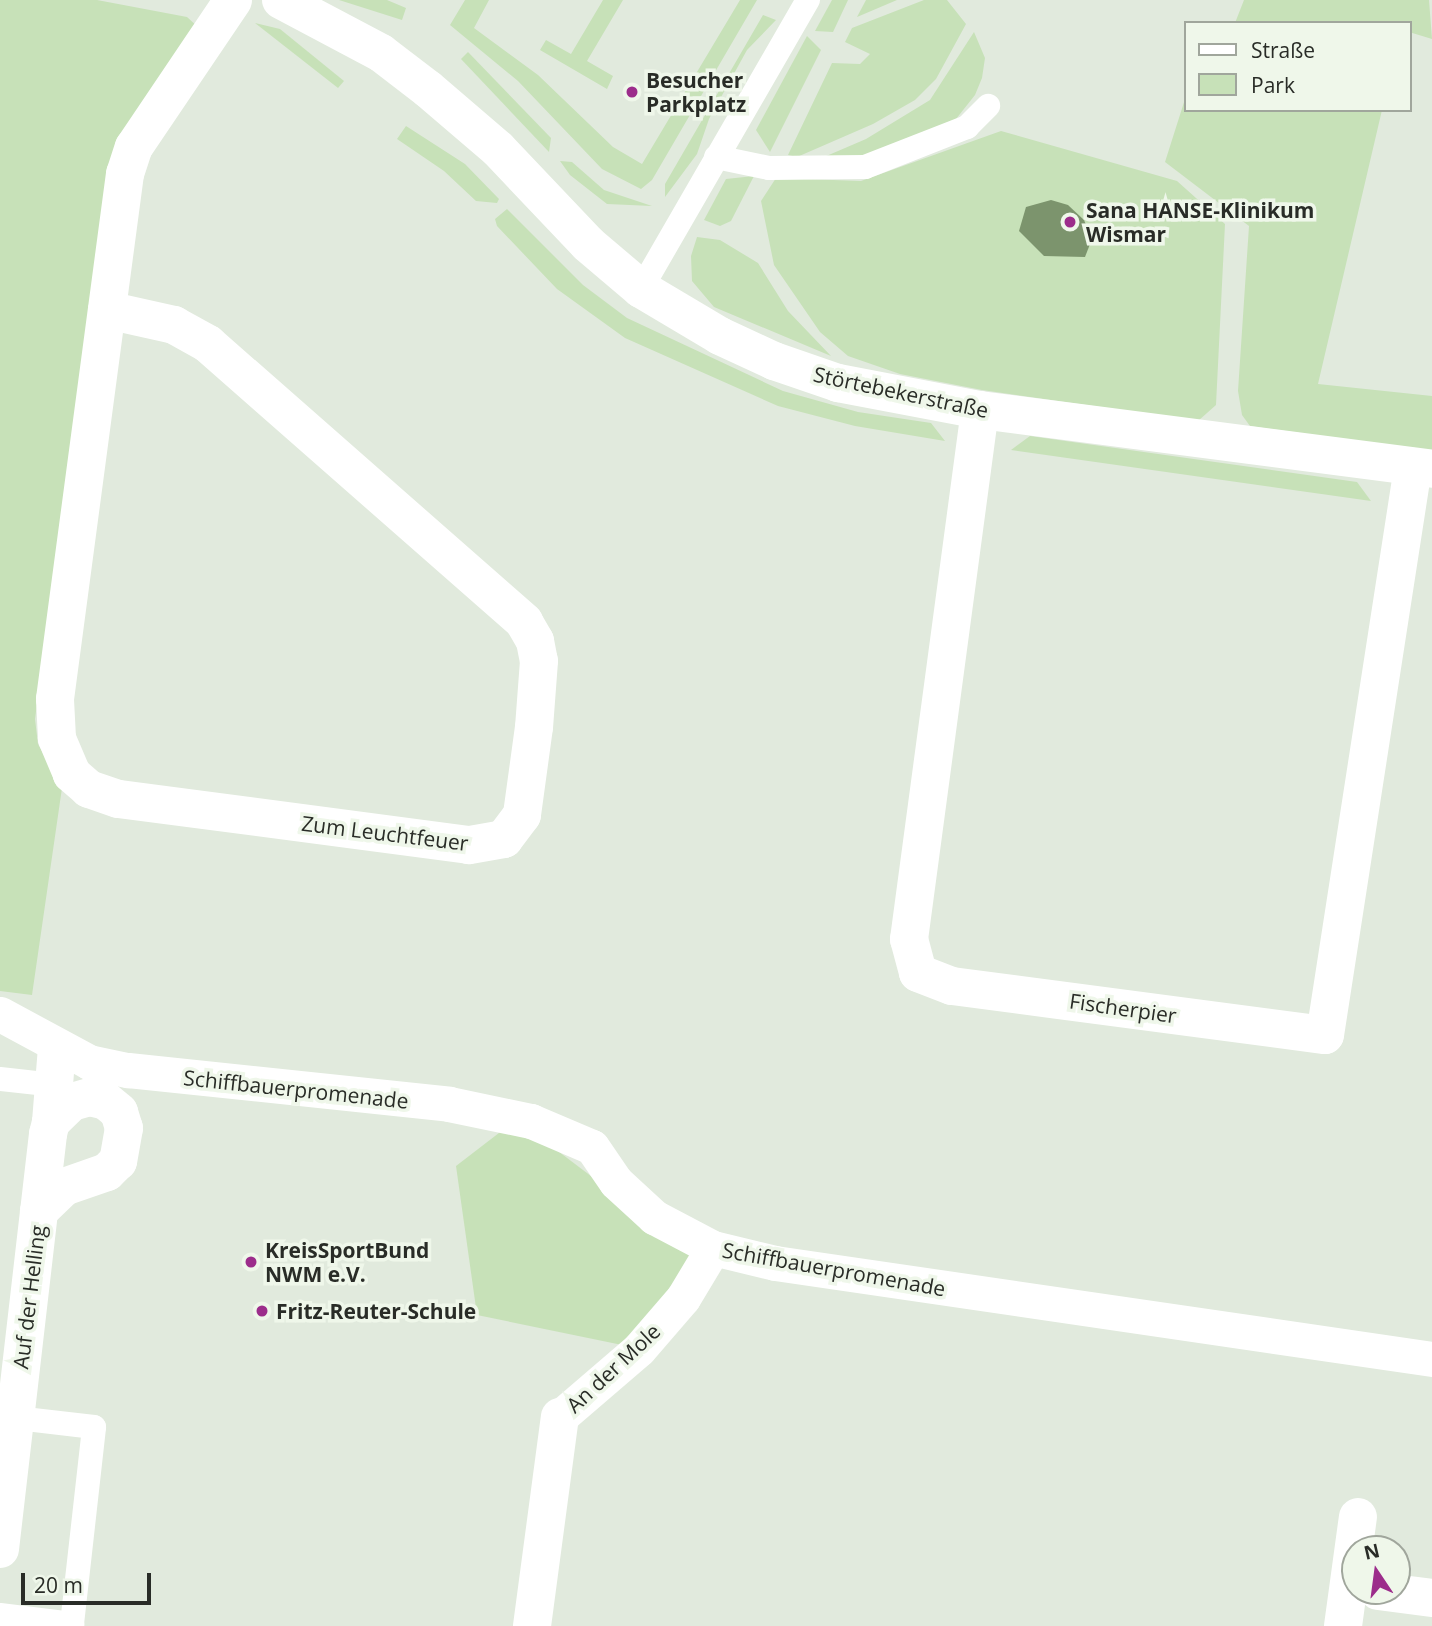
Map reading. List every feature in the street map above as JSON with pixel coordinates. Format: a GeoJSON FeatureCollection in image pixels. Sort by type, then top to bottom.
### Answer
{"type":"FeatureCollection","features":[{"type":"Feature","properties":{"kind":"street","name":"Zum Leuchtfeuer"},"geometry":{"type":"LineString","coordinates":[[107,310],[174,324],[208,344],[487,585],[524,622],[535,641],[539,661],[535,714],[522,815],[504,839],[469,845],[118,799],[89,789],[72,774],[57,738],[55,699],[107,310],[129,159],[233,0]]}},
{"type":"Feature","properties":{"kind":"street","name":"Störtebekerstraße"},"geometry":{"type":"LineString","coordinates":[[281,0],[381,53],[428,89],[498,149],[588,244],[641,289],[720,336],[787,365],[838,383],[980,410],[1422,468]]}},
{"type":"Feature","properties":{"kind":"street","name":"Fischerpier"},"geometry":{"type":"LineString","coordinates":[[980,410],[909,939],[918,973],[952,986],[1325,1035],[1422,468]]}},
{"type":"Feature","properties":{"kind":"street","name":"Schiffbauerpromenade"},"geometry":{"type":"LineString","coordinates":[[0,1014],[57,1048],[89,1062],[128,1070],[449,1104],[531,1121],[592,1147],[635,1202],[654,1217],[713,1248],[855,1276],[1432,1359]]}},
{"type":"Feature","properties":{"kind":"street"},"geometry":{"type":"LineString","coordinates":[[53,1104],[57,1048]]}},
{"type":"Feature","properties":{"kind":"street","name":"Auf der Helling"},"geometry":{"type":"LineString","coordinates":[[0,1549],[5,1458],[16,1418],[43,1152],[53,1104],[90,1097],[106,1101],[119,1112],[124,1148],[107,1172],[64,1188],[39,1211]]}},
{"type":"Feature","properties":{"kind":"street","name":"An der Mole"},"geometry":{"type":"LineString","coordinates":[[532,1626],[560,1417],[639,1349],[683,1298],[713,1248]]}},
{"type":"Feature","properties":{"kind":"street"},"geometry":{"type":"LineString","coordinates":[[1358,1517],[1359,1535]]}},
{"type":"Feature","properties":{"kind":"street"},"geometry":{"type":"LineString","coordinates":[[1411,1595],[1432,1598]]}},
{"type":"Feature","properties":{"kind":"street"},"geometry":{"type":"LineString","coordinates":[[1343,1626],[1353,1605]]}},
{"type":"Feature","properties":{"kind":"lane"},"geometry":{"type":"LineString","coordinates":[[641,289],[808,0]]}},
{"type":"Feature","properties":{"kind":"lane"},"geometry":{"type":"LineString","coordinates":[[716,157],[769,168],[865,167],[967,127],[988,106]]}},
{"type":"Feature","properties":{"kind":"lane"},"geometry":{"type":"LineString","coordinates":[[0,1079],[53,1104]]}},
{"type":"Feature","properties":{"kind":"lane"},"geometry":{"type":"LineString","coordinates":[[0,1615],[72,1624],[94,1427],[16,1418]]}},
{"type":"Feature","properties":{"kind":"green space"},"geometry":{"type":"Polygon","coordinates":[[[0,0],[97,0],[187,17],[198,27],[109,170],[35,719],[38,744],[62,788],[32,995],[0,991],[0,0]]]}},
{"type":"Feature","properties":{"kind":"green space"},"geometry":{"type":"Polygon","coordinates":[[[339,0],[387,0],[406,8],[402,20],[339,0]]]}},
{"type":"Feature","properties":{"kind":"green space"},"geometry":{"type":"Polygon","coordinates":[[[465,0],[489,0],[474,28],[538,75],[613,147],[642,164],[740,0],[757,0],[652,180],[641,189],[602,169],[518,81],[450,25],[465,0]]]}},
{"type":"Feature","properties":{"kind":"green space"},"geometry":{"type":"Polygon","coordinates":[[[603,0],[623,0],[587,61],[613,76],[607,89],[540,50],[546,40],[571,54],[603,0]]]}},
{"type":"Feature","properties":{"kind":"green space"},"geometry":{"type":"Polygon","coordinates":[[[832,0],[848,0],[833,32],[815,31],[832,0]]]}},
{"type":"Feature","properties":{"kind":"green space"},"geometry":{"type":"Polygon","coordinates":[[[866,0],[897,0],[857,17],[866,0]]]}},
{"type":"Feature","properties":{"kind":"green space"},"geometry":{"type":"Polygon","coordinates":[[[924,0],[947,0],[966,24],[936,79],[915,100],[873,124],[797,157],[788,155],[832,63],[860,64],[870,54],[845,42],[852,28],[924,0]]]}},
{"type":"Feature","properties":{"kind":"green space"},"geometry":{"type":"Polygon","coordinates":[[[1244,0],[1429,0],[1432,39],[1411,33],[1411,21],[1236,21],[1244,0]]]}},
{"type":"Feature","properties":{"kind":"green space"},"geometry":{"type":"Polygon","coordinates":[[[763,15],[776,20],[747,50],[709,119],[697,154],[665,197],[665,184],[763,15]]]}},
{"type":"Feature","properties":{"kind":"green space"},"geometry":{"type":"Polygon","coordinates":[[[255,23],[280,29],[344,81],[338,88],[255,23]]]}},
{"type":"Feature","properties":{"kind":"green space"},"geometry":{"type":"Polygon","coordinates":[[[974,32],[985,58],[982,78],[975,95],[956,119],[866,156],[817,160],[866,139],[930,100],[974,32]]]}},
{"type":"Feature","properties":{"kind":"green space"},"geometry":{"type":"Polygon","coordinates":[[[807,36],[821,50],[770,152],[756,130],[807,36]]]}},
{"type":"Feature","properties":{"kind":"green space"},"geometry":{"type":"Polygon","coordinates":[[[468,52],[551,138],[549,152],[461,59],[468,52]]]}},
{"type":"Feature","properties":{"kind":"green space"},"geometry":{"type":"Polygon","coordinates":[[[1184,102],[1184,112],[1382,112],[1318,384],[1432,396],[1432,452],[1250,426],[1242,415],[1238,391],[1249,226],[1165,162],[1184,102]]]}},
{"type":"Feature","properties":{"kind":"green space"},"geometry":{"type":"Polygon","coordinates":[[[406,126],[465,164],[499,199],[497,203],[476,201],[444,171],[397,139],[406,126]]]}},
{"type":"Feature","properties":{"kind":"green space"},"geometry":{"type":"Polygon","coordinates":[[[1001,131],[1177,181],[1225,224],[1216,405],[1198,421],[982,390],[900,374],[848,356],[820,332],[774,265],[761,201],[776,178],[861,181],[1001,131]]]}},
{"type":"Feature","properties":{"kind":"green space"},"geometry":{"type":"Polygon","coordinates":[[[560,161],[572,162],[604,190],[652,206],[607,204],[570,175],[560,161]]]}},
{"type":"Feature","properties":{"kind":"green space"},"geometry":{"type":"Polygon","coordinates":[[[754,176],[731,221],[720,226],[704,220],[726,179],[754,176]]]}},
{"type":"Feature","properties":{"kind":"green space"},"geometry":{"type":"Polygon","coordinates":[[[507,209],[583,285],[627,318],[783,391],[858,412],[931,423],[945,441],[855,426],[778,406],[625,338],[557,289],[497,226],[495,219],[507,209]]]}},
{"type":"Feature","properties":{"kind":"green space"},"geometry":{"type":"Polygon","coordinates":[[[697,237],[720,240],[758,263],[788,311],[831,356],[714,307],[692,281],[691,256],[697,237]]]}},
{"type":"Feature","properties":{"kind":"green space"},"geometry":{"type":"Polygon","coordinates":[[[1030,436],[1357,482],[1371,501],[1011,450],[1030,436]]]}},
{"type":"Feature","properties":{"kind":"green space"},"geometry":{"type":"Polygon","coordinates":[[[508,1126],[542,1139],[698,1257],[627,1346],[477,1315],[456,1166],[508,1126]]]}},
{"type":"Feature","properties":{"kind":"shaded area"},"geometry":{"type":"Polygon","coordinates":[[[1051,200],[1068,205],[1084,220],[1092,239],[1085,257],[1044,256],[1019,231],[1026,207],[1051,200]]]}},
{"type":"Feature","properties":{"kind":"place","name":"Besucher Parkplatz"},"geometry":{"type":"Point","coordinates":[632,92]}},
{"type":"Feature","properties":{"kind":"place","name":"Sana HANSE-Klinikum Wismar"},"geometry":{"type":"Point","coordinates":[1070,222]}},
{"type":"Feature","properties":{"kind":"place","name":"KreisSportBund NWM e.V."},"geometry":{"type":"Point","coordinates":[251,1262]}},
{"type":"Feature","properties":{"kind":"place","name":"Fritz-Reuter-Schule"},"geometry":{"type":"Point","coordinates":[262,1311]}}]}
